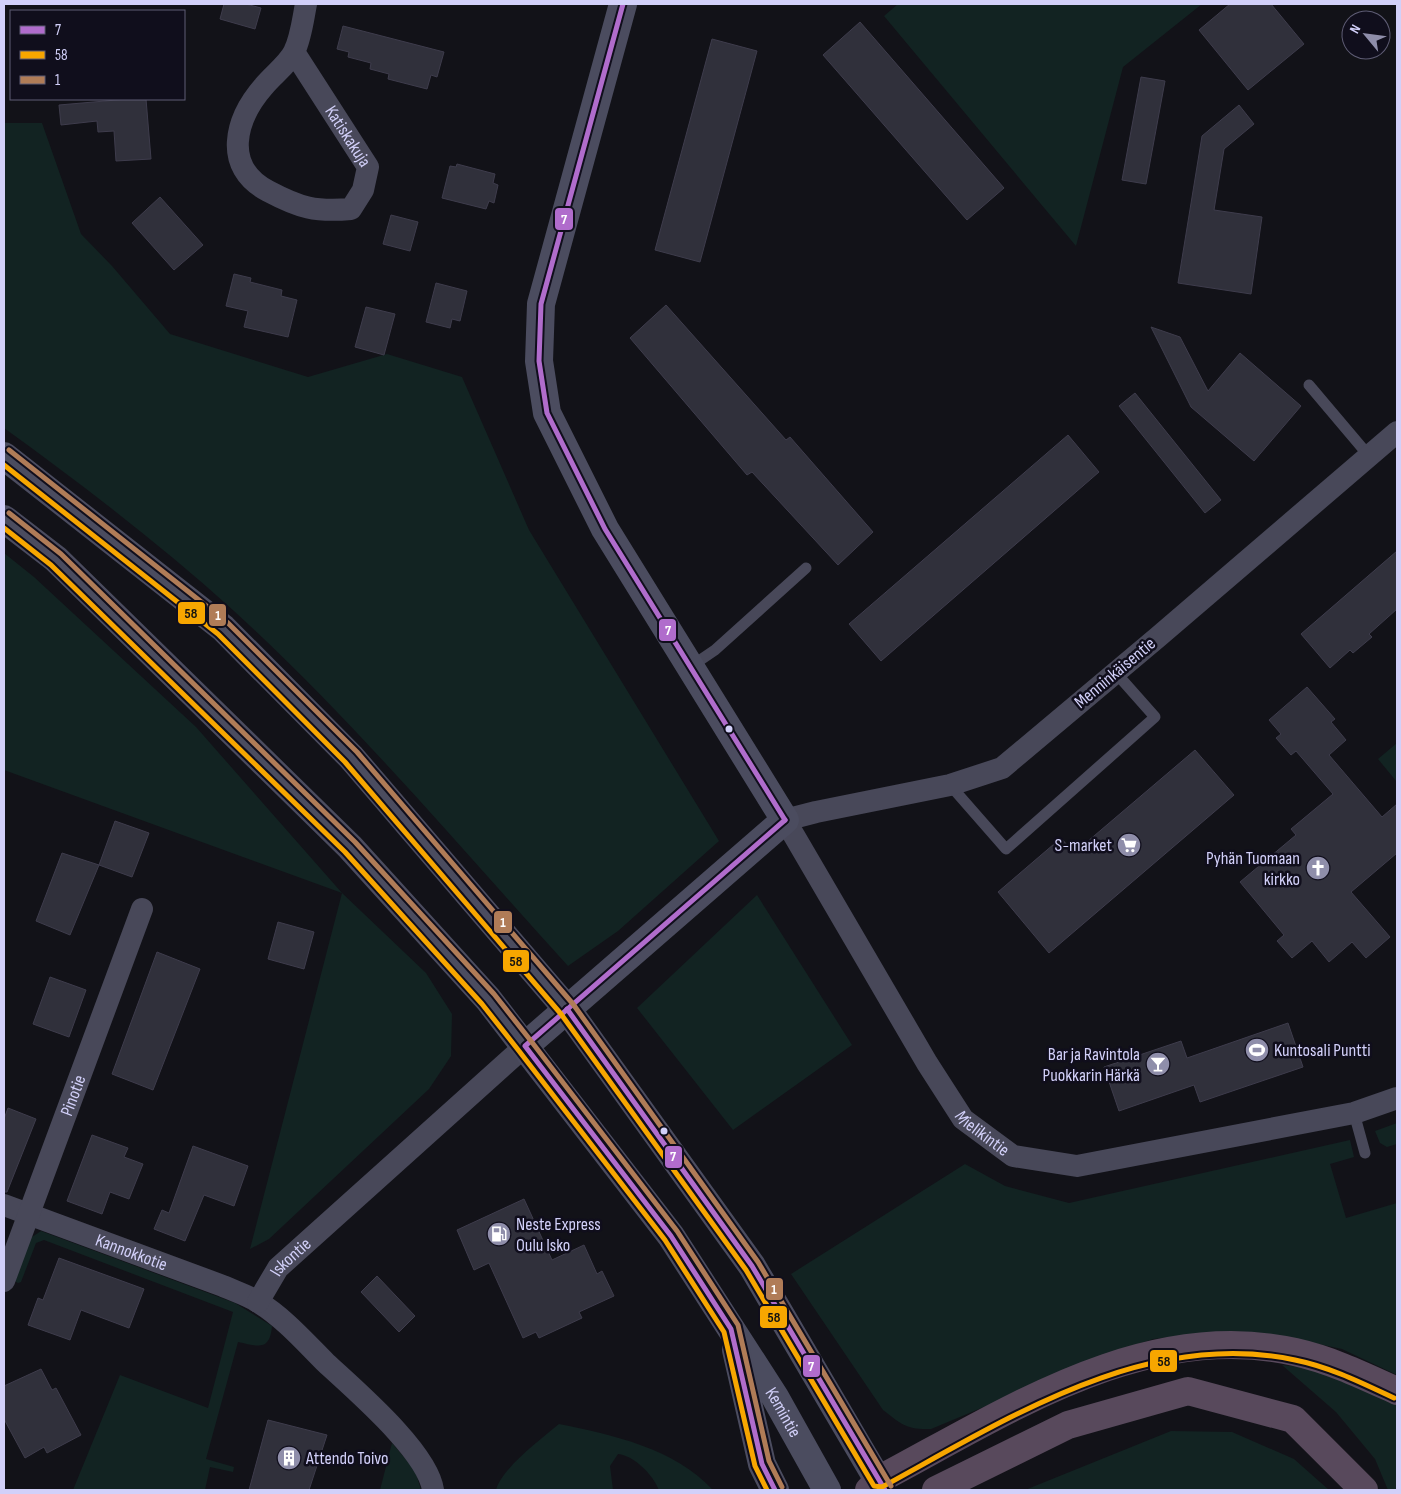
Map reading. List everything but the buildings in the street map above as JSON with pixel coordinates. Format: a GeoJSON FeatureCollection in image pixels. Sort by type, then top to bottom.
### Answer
{"type":"FeatureCollection","features":[{"type":"Feature","properties":{"kind":"highway"},"geometry":{"type":"LineString","coordinates":[[874,1485],[996,1418],[1073,1380],[1118,1362],[1157,1353],[1189,1348],[1247,1345],[1294,1352],[1340,1364],[1397,1391]]}},
{"type":"Feature","properties":{"kind":"highway"},"geometry":{"type":"LineString","coordinates":[[936,1490],[1068,1425],[1188,1391],[1293,1419],[1364,1490]]}},
{"type":"Feature","properties":{"kind":"main road"},"geometry":{"type":"LineString","coordinates":[[525,1046],[786,820],[605,529],[547,413],[539,361],[540,304],[623,4]]}},
{"type":"Feature","properties":{"kind":"main road"},"geometry":{"type":"LineString","coordinates":[[4,456],[222,628],[351,757],[567,1009],[752,1266],[874,1485]]}},
{"type":"Feature","properties":{"kind":"main road","name":"Kemintie"},"geometry":{"type":"LineString","coordinates":[[4,519],[56,559],[350,847],[488,999],[671,1236],[774,1397],[827,1490]]}},
{"type":"Feature","properties":{"kind":"main road"},"geometry":{"type":"LineString","coordinates":[[731,1329],[762,1464],[775,1490]]}},
{"type":"Feature","properties":{"kind":"street","name":"Katiskakuja"},"geometry":{"type":"LineString","coordinates":[[294,52],[368,167],[363,190],[351,209],[323,212],[293,204],[257,186],[240,165],[236,139],[246,112],[262,88],[294,52],[306,4]]}},
{"type":"Feature","properties":{"kind":"street","name":"Menninkäisentie"},"geometry":{"type":"LineString","coordinates":[[786,820],[950,785],[1002,768],[1116,673],[1397,432]]}},
{"type":"Feature","properties":{"kind":"street","name":"Mielikintie"},"geometry":{"type":"LineString","coordinates":[[786,820],[927,1063],[956,1108],[969,1124],[1013,1156],[1077,1166],[1354,1113],[1397,1098]]}},
{"type":"Feature","properties":{"kind":"street","name":"Pinotie"},"geometry":{"type":"LineString","coordinates":[[4,1281],[142,910]]}},
{"type":"Feature","properties":{"kind":"street","name":"Iskontie"},"geometry":{"type":"LineString","coordinates":[[258,1302],[278,1268],[525,1046]]}},
{"type":"Feature","properties":{"kind":"street","name":"Kannokkotie"},"geometry":{"type":"LineString","coordinates":[[4,1205],[223,1286],[258,1302]]}},
{"type":"Feature","properties":{"kind":"street"},"geometry":{"type":"LineString","coordinates":[[258,1302],[290,1328],[388,1422],[416,1456],[432,1481],[433,1490]]}},
{"type":"Feature","properties":{"kind":"lane"},"geometry":{"type":"LineString","coordinates":[[1309,385],[1369,456]]}},
{"type":"Feature","properties":{"kind":"lane"},"geometry":{"type":"LineString","coordinates":[[690,667],[715,650],[806,568]]}},
{"type":"Feature","properties":{"kind":"lane"},"geometry":{"type":"LineString","coordinates":[[950,785],[1006,849],[1155,717],[1116,673]]}},
{"type":"Feature","properties":{"kind":"lane"},"geometry":{"type":"LineString","coordinates":[[1354,1113],[1365,1153]]}},
{"type":"Feature","properties":{"kind":"shaded area"},"geometry":{"type":"Polygon","coordinates":[[[898,4],[1202,4],[1123,67],[1076,246],[884,16],[898,4]]]}},
{"type":"Feature","properties":{"kind":"shaded area"},"geometry":{"type":"Polygon","coordinates":[[[4,123],[42,123],[81,234],[112,266],[170,334],[308,377],[387,354],[462,377],[529,530],[719,841],[618,931],[568,966],[364,740],[234,611],[150,539],[4,428],[4,123]]]}},
{"type":"Feature","properties":{"kind":"shaded area"},"geometry":{"type":"Polygon","coordinates":[[[4,553],[34,577],[196,727],[342,893],[4,770],[4,553]]]}},
{"type":"Feature","properties":{"kind":"shaded area"},"geometry":{"type":"Polygon","coordinates":[[[1397,743],[1397,782],[1378,759],[1397,743]]]}},
{"type":"Feature","properties":{"kind":"shaded area"},"geometry":{"type":"Polygon","coordinates":[[[342,893],[426,973],[452,1014],[451,1056],[429,1089],[269,1239],[250,1249],[342,893]]]}},
{"type":"Feature","properties":{"kind":"shaded area"},"geometry":{"type":"Polygon","coordinates":[[[757,895],[852,1045],[733,1130],[637,1008],[757,895]]]}},
{"type":"Feature","properties":{"kind":"shaded area"},"geometry":{"type":"Polygon","coordinates":[[[1397,1123],[1397,1144],[1387,1147],[1380,1143],[1375,1131],[1397,1123]]]}},
{"type":"Feature","properties":{"kind":"shaded area"},"geometry":{"type":"Polygon","coordinates":[[[1350,1140],[1354,1157],[1330,1164],[1346,1218],[1397,1203],[1397,1375],[1342,1349],[1295,1339],[1188,1335],[1153,1339],[1118,1351],[931,1429],[910,1427],[883,1410],[791,1274],[965,1164],[1005,1186],[1069,1203],[1350,1140]]]}},
{"type":"Feature","properties":{"kind":"shaded area"},"geometry":{"type":"Polygon","coordinates":[[[41,1231],[235,1303],[272,1326],[269,1340],[265,1344],[257,1346],[238,1342],[206,1459],[234,1467],[233,1472],[210,1467],[205,1490],[73,1490],[120,1375],[208,1408],[233,1312],[44,1240],[36,1243],[21,1282],[18,1283],[13,1280],[29,1239],[41,1231]]]}},
{"type":"Feature","properties":{"kind":"shaded area"},"geometry":{"type":"Polygon","coordinates":[[[1282,1365],[1318,1369],[1397,1404],[1397,1490],[1388,1490],[1375,1459],[1336,1412],[1282,1365]]]}},
{"type":"Feature","properties":{"kind":"shaded area"},"geometry":{"type":"Polygon","coordinates":[[[559,1424],[642,1445],[680,1464],[713,1490],[659,1490],[643,1467],[631,1458],[618,1454],[610,1466],[613,1490],[496,1490],[500,1481],[514,1463],[559,1424]]]}},
{"type":"Feature","properties":{"kind":"shaded area"},"geometry":{"type":"Polygon","coordinates":[[[1171,1431],[1232,1432],[1294,1459],[1329,1490],[1025,1490],[1171,1431]]]}},
{"type":"Feature","properties":{"kind":"shaded area"},"geometry":{"type":"Polygon","coordinates":[[[392,1443],[415,1470],[421,1490],[380,1490],[392,1443]]]}},
{"type":"Feature","properties":{"kind":"transit line","name":"7"},"geometry":{"type":"LineString","coordinates":[[623,4],[541,304],[539,361],[547,413],[605,529],[785,820]]}},
{"type":"Feature","properties":{"kind":"transit line","name":"1"},"geometry":{"type":"LineString","coordinates":[[9,450],[228,623],[357,752],[573,1004],[758,1262],[891,1486]]}},
{"type":"Feature","properties":{"kind":"transit line","name":"58"},"geometry":{"type":"LineString","coordinates":[[4,465],[218,634],[345,762],[561,1014],[746,1270],[874,1486],[882,1487],[1028,1408],[1080,1386],[1132,1368],[1185,1357],[1240,1353],[1295,1360],[1333,1371],[1394,1398]]}},
{"type":"Feature","properties":{"kind":"transit line","name":"1"},"geometry":{"type":"LineString","coordinates":[[9,513],[61,554],[355,842],[494,994],[677,1231],[738,1325],[769,1461],[782,1487]]}},
{"type":"Feature","properties":{"kind":"transit line","name":"58"},"geometry":{"type":"LineString","coordinates":[[4,528],[51,565],[345,852],[482,1004],[665,1240],[724,1332],[755,1466],[767,1490]]}},
{"type":"Feature","properties":{"kind":"transit line","name":"7"},"geometry":{"type":"LineString","coordinates":[[775,1490],[762,1464],[731,1329],[671,1236],[525,1046],[785,820]]}},
{"type":"Feature","properties":{"kind":"transit line","name":"7"},"geometry":{"type":"LineString","coordinates":[[567,1009],[752,1266],[885,1490]]}},
{"type":"Feature","properties":{"kind":"place","name":"S-market"},"geometry":{"type":"Point","coordinates":[1129,845]}},
{"type":"Feature","properties":{"kind":"place","name":"Pyhän Tuomaan kirkko"},"geometry":{"type":"Point","coordinates":[1318,868]}},
{"type":"Feature","properties":{"kind":"place","name":"Kuntosali Puntti"},"geometry":{"type":"Point","coordinates":[1257,1050]}},
{"type":"Feature","properties":{"kind":"place","name":"Bar ja Ravintola Puokkarin Härkä"},"geometry":{"type":"Point","coordinates":[1158,1064]}},
{"type":"Feature","properties":{"kind":"place","name":"Neste Express Oulu Isko"},"geometry":{"type":"Point","coordinates":[499,1234]}},
{"type":"Feature","properties":{"kind":"place","name":"Attendo Toivo"},"geometry":{"type":"Point","coordinates":[289,1458]}}]}
